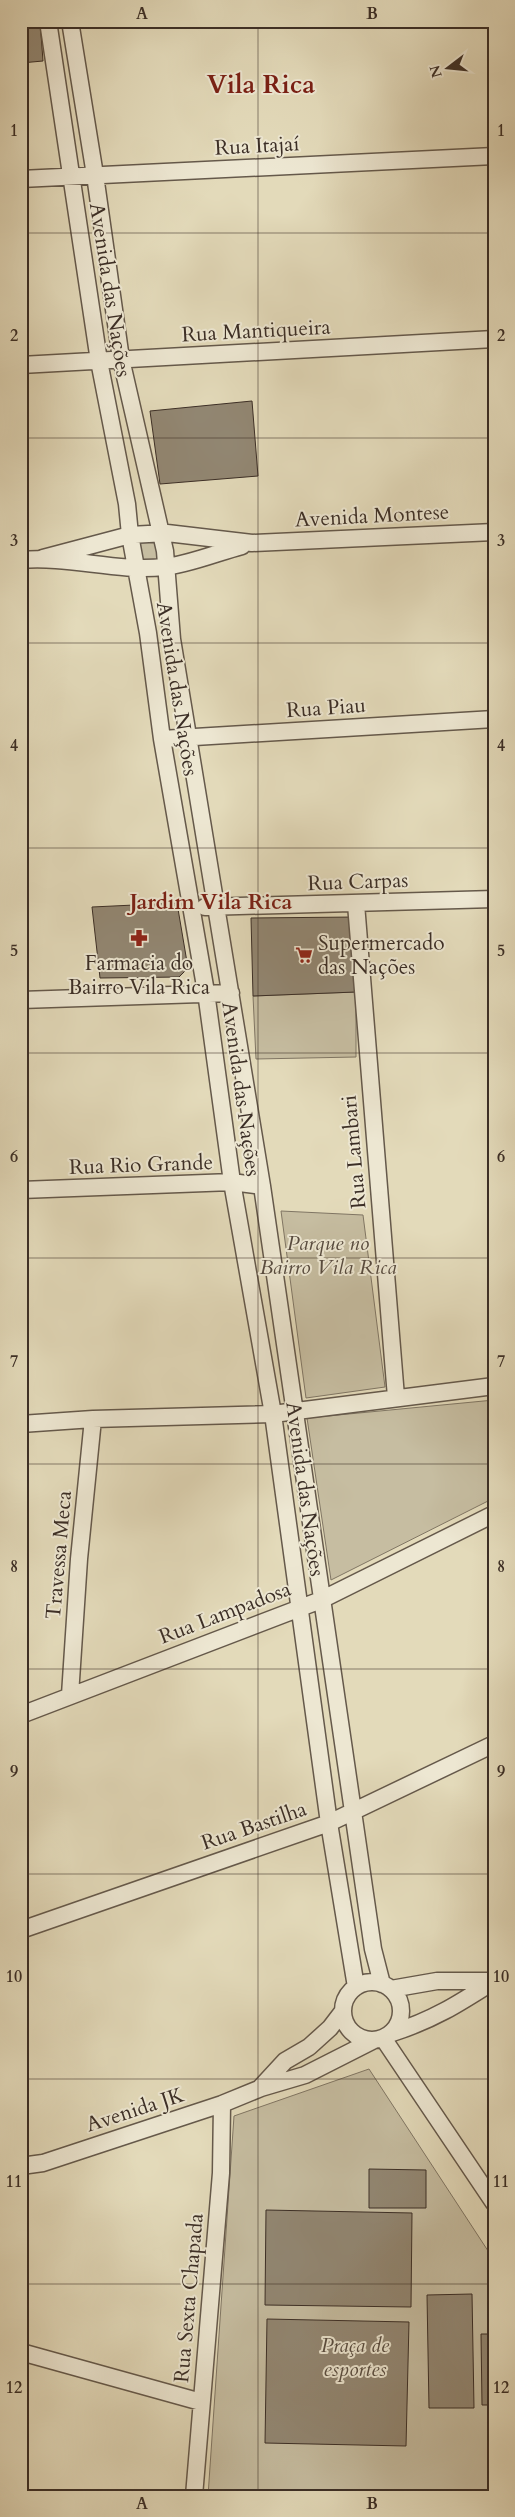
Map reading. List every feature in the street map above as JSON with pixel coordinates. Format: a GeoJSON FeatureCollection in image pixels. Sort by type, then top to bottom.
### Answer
{"type":"FeatureCollection","features":[{"type":"Feature","properties":{"kind":"street","name":"Avenida das Nações"},"geometry":{"type":"LineString","coordinates":[[48,21],[99,361],[127,504],[130,535],[148,633],[162,739],[193,908],[232,1182],[274,1414],[329,1823],[356,1987]]}},
{"type":"Feature","properties":{"kind":"street","name":"Avenida das Nações"},"geometry":{"type":"LineString","coordinates":[[70,21],[95,175],[121,359],[162,533],[172,639],[262,1186],[373,1949],[386,1986]]}},
{"type":"Feature","properties":{"kind":"street","name":"Rua Itajaí"},"geometry":{"type":"LineString","coordinates":[[21,179],[494,156]]}},
{"type":"Feature","properties":{"kind":"street","name":"Rua Mantiqueira"},"geometry":{"type":"LineString","coordinates":[[21,365],[494,339]]}},
{"type":"Feature","properties":{"kind":"street","name":"Avenida Montese"},"geometry":{"type":"LineString","coordinates":[[21,560],[43,558],[130,535],[162,533],[252,543],[494,532]]}},
{"type":"Feature","properties":{"kind":"street","name":"Avenida Montese"},"geometry":{"type":"LineString","coordinates":[[43,558],[136,568],[166,567],[252,543]]}},
{"type":"Feature","properties":{"kind":"street","name":"Rua Piau"},"geometry":{"type":"LineString","coordinates":[[162,739],[494,718]]}},
{"type":"Feature","properties":{"kind":"street","name":"Rua Carpas"},"geometry":{"type":"LineString","coordinates":[[193,908],[494,900]]}},
{"type":"Feature","properties":{"kind":"street","name":"Rua Lambari"},"geometry":{"type":"LineString","coordinates":[[356,904],[396,1397]]}},
{"type":"Feature","properties":{"kind":"street"},"geometry":{"type":"LineString","coordinates":[[21,1000],[206,992],[231,993]]}},
{"type":"Feature","properties":{"kind":"street","name":"Rua Rio Grande"},"geometry":{"type":"LineString","coordinates":[[21,1190],[232,1182],[262,1186]]}},
{"type":"Feature","properties":{"kind":"street"},"geometry":{"type":"LineString","coordinates":[[21,1424],[93,1419],[274,1414],[494,1386]]}},
{"type":"Feature","properties":{"kind":"street","name":"Travessa Meca"},"geometry":{"type":"LineString","coordinates":[[70,1695],[79,1559],[93,1419]]}},
{"type":"Feature","properties":{"kind":"street","name":"Rua Lampadosa"},"geometry":{"type":"LineString","coordinates":[[21,1715],[321,1600],[494,1514]]}},
{"type":"Feature","properties":{"kind":"street","name":"Rua Bastilha"},"geometry":{"type":"LineString","coordinates":[[21,1930],[329,1823],[494,1744]]}},
{"type":"Feature","properties":{"kind":"street","name":"Avenida JK"},"geometry":{"type":"LineString","coordinates":[[386,1986],[438,1981],[493,1981]]}},
{"type":"Feature","properties":{"kind":"street","name":"Avenida JK"},"geometry":{"type":"LineString","coordinates":[[21,2166],[43,2163],[222,2104],[261,2088],[305,2075],[383,2037],[423,2024],[493,1981]]}},
{"type":"Feature","properties":{"kind":"street"},"geometry":{"type":"LineString","coordinates":[[373,1982],[386,1986],[398,1997],[401,2006],[398,2025],[383,2037],[356,2036],[349,2029],[343,2011],[349,1993],[356,1987],[373,1982]]}},
{"type":"Feature","properties":{"kind":"street","name":"Avenida JK"},"geometry":{"type":"LineString","coordinates":[[261,2088],[285,2061],[310,2047],[330,2028],[343,2011]]}},
{"type":"Feature","properties":{"kind":"street"},"geometry":{"type":"LineString","coordinates":[[383,2037],[494,2203]]}},
{"type":"Feature","properties":{"kind":"street","name":"Rua Sexta Chapada"},"geometry":{"type":"LineString","coordinates":[[194,2496],[220,2173],[222,2104]]}},
{"type":"Feature","properties":{"kind":"street"},"geometry":{"type":"LineString","coordinates":[[21,2352],[201,2402]]}},
{"type":"Feature","properties":{"kind":"green space"},"geometry":{"type":"Polygon","coordinates":[[[157,540],[161,558],[145,565],[136,543],[157,540]]]}},
{"type":"Feature","properties":{"kind":"green space"},"geometry":{"type":"Polygon","coordinates":[[[356,992],[356,1057],[256,1059],[253,996],[356,992]]]}},
{"type":"Feature","properties":{"kind":"green space","name":"Parque no Bairro Vila Rica"},"geometry":{"type":"Polygon","coordinates":[[[281,1211],[363,1215],[385,1387],[306,1398],[281,1211]]]}},
{"type":"Feature","properties":{"kind":"green space"},"geometry":{"type":"Polygon","coordinates":[[[494,1400],[494,1498],[331,1580],[307,1418],[494,1400]]]}},
{"type":"Feature","properties":{"kind":"green space","name":"Praça de esportes"},"geometry":{"type":"Polygon","coordinates":[[[369,2069],[494,2260],[494,2496],[208,2496],[234,2116],[369,2069]]]}},
{"type":"Feature","properties":{"kind":"building"},"geometry":{"type":"Polygon","coordinates":[[[21,21],[40,21],[43,61],[21,63],[21,21]]]}},
{"type":"Feature","properties":{"kind":"building"},"geometry":{"type":"Polygon","coordinates":[[[252,401],[258,476],[160,484],[150,411],[252,401]]]}},
{"type":"Feature","properties":{"kind":"building","name":"Farmacia do Bairro Vila Rica"},"geometry":{"type":"Polygon","coordinates":[[[177,903],[188,968],[179,977],[100,978],[92,907],[177,903]]]}},
{"type":"Feature","properties":{"kind":"building","name":"Supermercado das Nações"},"geometry":{"type":"Polygon","coordinates":[[[356,917],[356,992],[253,996],[251,918],[356,917]]]}},
{"type":"Feature","properties":{"kind":"building"},"geometry":{"type":"Polygon","coordinates":[[[369,2169],[426,2170],[426,2208],[369,2208],[369,2169]]]}},
{"type":"Feature","properties":{"kind":"building"},"geometry":{"type":"Polygon","coordinates":[[[266,2210],[412,2213],[411,2307],[265,2305],[266,2210]]]}},
{"type":"Feature","properties":{"kind":"building"},"geometry":{"type":"Polygon","coordinates":[[[472,2294],[474,2408],[429,2408],[427,2295],[472,2294]]]}},
{"type":"Feature","properties":{"kind":"building"},"geometry":{"type":"Polygon","coordinates":[[[267,2319],[409,2322],[406,2446],[265,2443],[267,2319]]]}},
{"type":"Feature","properties":{"kind":"building"},"geometry":{"type":"Polygon","coordinates":[[[481,2334],[494,2334],[494,2405],[482,2405],[481,2334]]]}},
{"type":"Feature","properties":{"kind":"place","name":"Farmacia do Bairro Vila Rica"},"geometry":{"type":"Point","coordinates":[139,938]}},
{"type":"Feature","properties":{"kind":"place","name":"Supermercado das Nações"},"geometry":{"type":"Point","coordinates":[304,955]}},
{"type":"Feature","properties":{"kind":"district","name":"Vila Rica"},"geometry":{"type":"Point","coordinates":[261,84]}},
{"type":"Feature","properties":{"kind":"district","name":"Jardim Vila Rica"},"geometry":{"type":"Point","coordinates":[211,902]}}]}
